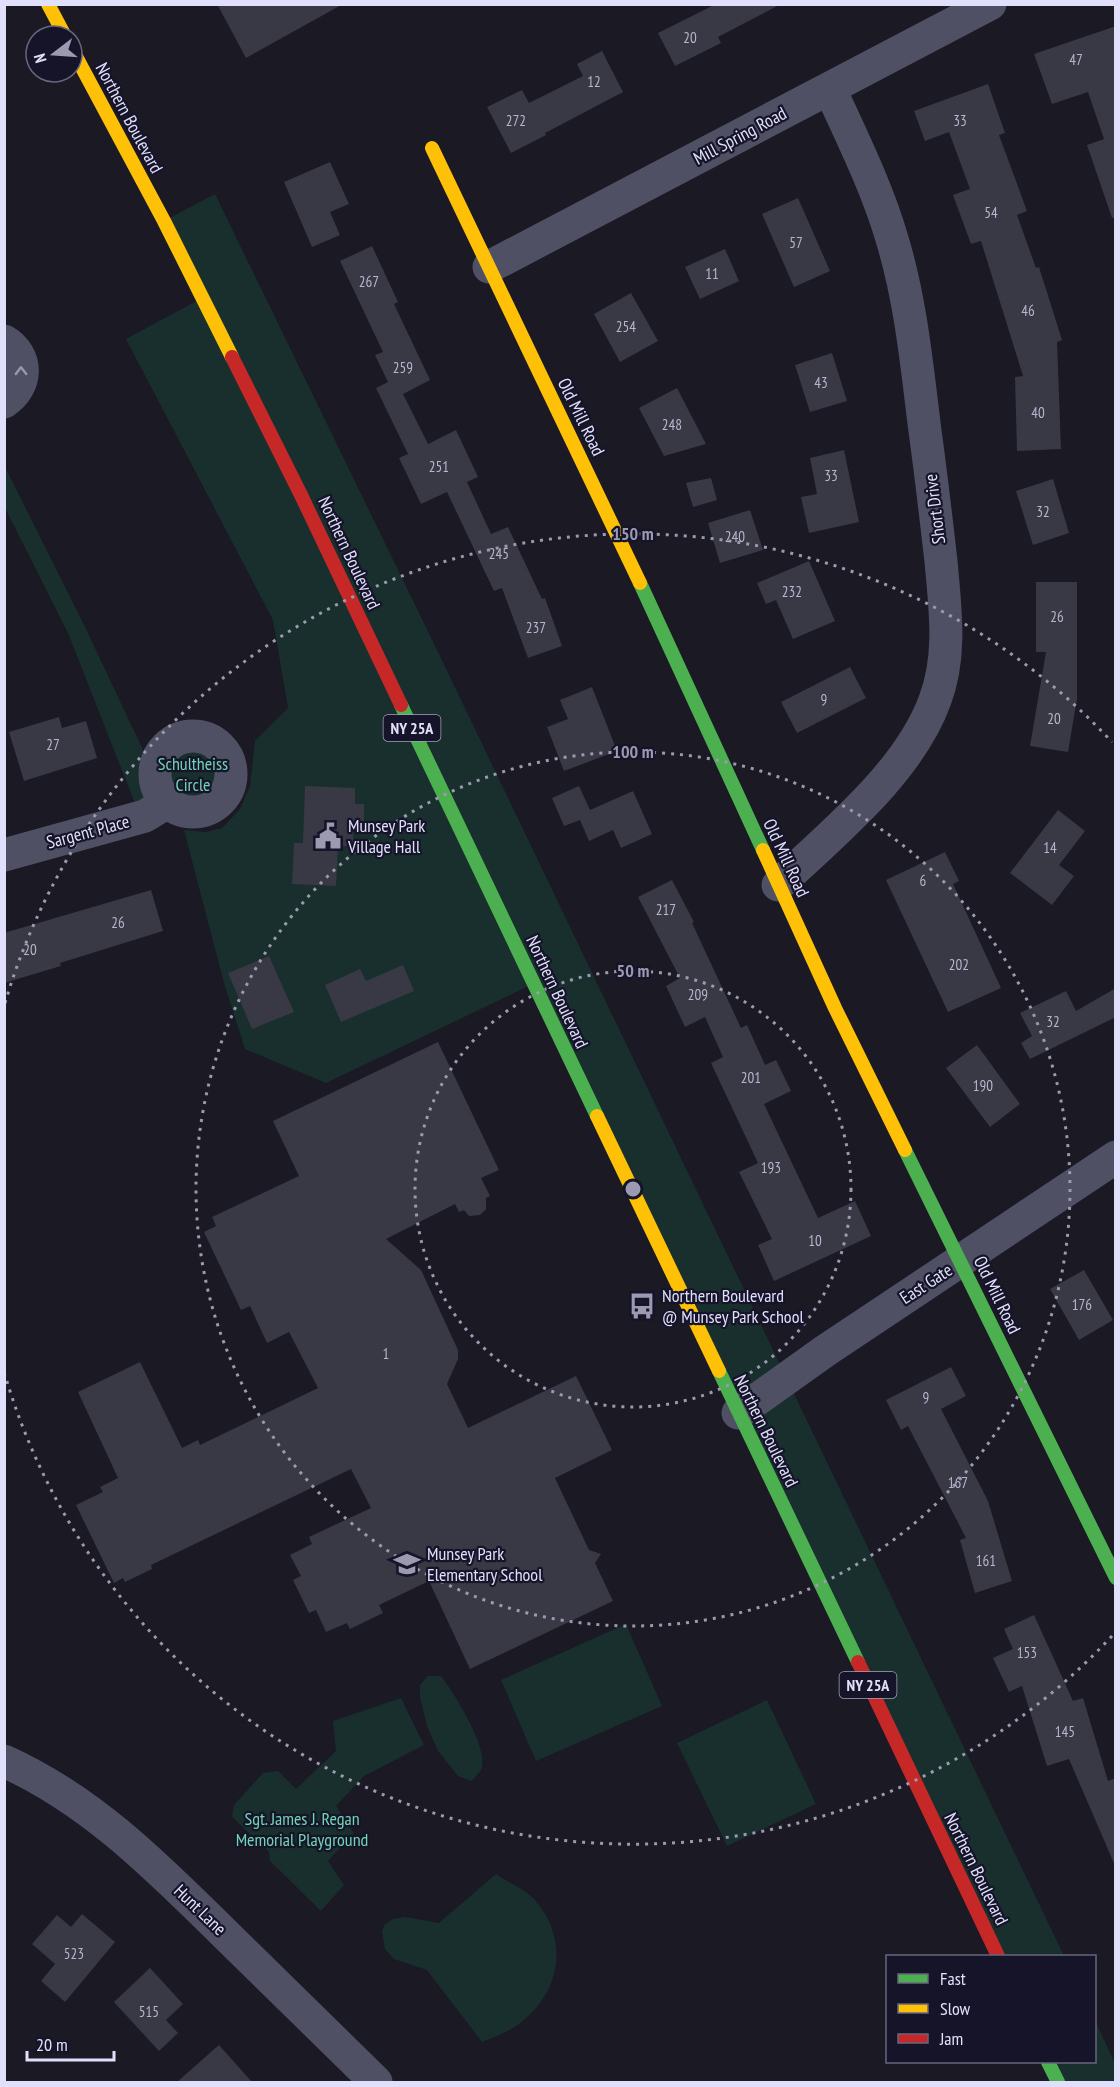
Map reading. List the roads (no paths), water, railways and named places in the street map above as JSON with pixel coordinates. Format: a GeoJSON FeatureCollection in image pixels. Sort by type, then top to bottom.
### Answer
{"type":"FeatureCollection","features":[{"type":"Feature","properties":{"kind":"main road"},"geometry":{"type":"LineString","coordinates":[[48,4],[59,24]]}},
{"type":"Feature","properties":{"kind":"main road","name":"Northern Boulevard"},"geometry":{"type":"LineString","coordinates":[[84,71],[164,221],[301,495],[998,1955]]}},
{"type":"Feature","properties":{"kind":"main road","name":"Old Mill Road"},"geometry":{"type":"LineString","coordinates":[[432,148],[613,525],[835,1008],[1116,1578]]}},
{"type":"Feature","properties":{"kind":"main road"},"geometry":{"type":"LineString","coordinates":[[1049,2063],[1058,2082]]}},
{"type":"Feature","properties":{"kind":"street","name":"Mill Spring Road"},"geometry":{"type":"LineString","coordinates":[[489,267],[990,4]]}},
{"type":"Feature","properties":{"kind":"street","name":"Short Drive"},"geometry":{"type":"LineString","coordinates":[[778,885],[861,807],[917,737],[935,700],[946,658],[946,616],[936,508],[907,301],[886,219],[872,181],[830,89]]}},
{"type":"Feature","properties":{"kind":"street"},"geometry":{"type":"LineString","coordinates":[[4,341],[15,348],[23,367],[19,388],[12,397],[4,402]]}},
{"type":"Feature","properties":{"kind":"street","name":"Sargent Place"},"geometry":{"type":"LineString","coordinates":[[4,855],[145,816],[158,808],[164,799]]}},
{"type":"Feature","properties":{"kind":"street","name":"East Gate"},"geometry":{"type":"LineString","coordinates":[[738,1413],[825,1351],[1116,1157]]}},
{"type":"Feature","properties":{"kind":"street","name":"Hunt Lane"},"geometry":{"type":"LineString","coordinates":[[4,1761],[54,1788],[93,1814],[151,1862],[376,2082]]}},
{"type":"Feature","properties":{"kind":"place","name":"Munsey Park Village Hall"},"geometry":{"type":"Point","coordinates":[328,836]}},
{"type":"Feature","properties":{"kind":"place","name":"Northern Boulevard @ Munsey Park School"},"geometry":{"type":"Point","coordinates":[642,1306]}},
{"type":"Feature","properties":{"kind":"place","name":"Munsey Park Elementary School"},"geometry":{"type":"Point","coordinates":[407,1564]}},
{"type":"Feature","properties":{"kind":"park label","name":"Schultheiss Circle"},"geometry":{"type":"Point","coordinates":[193,774]}},
{"type":"Feature","properties":{"kind":"park label","name":"Sgt. James J. Regan Memorial Playground"},"geometry":{"type":"Point","coordinates":[302,1829]}}]}
